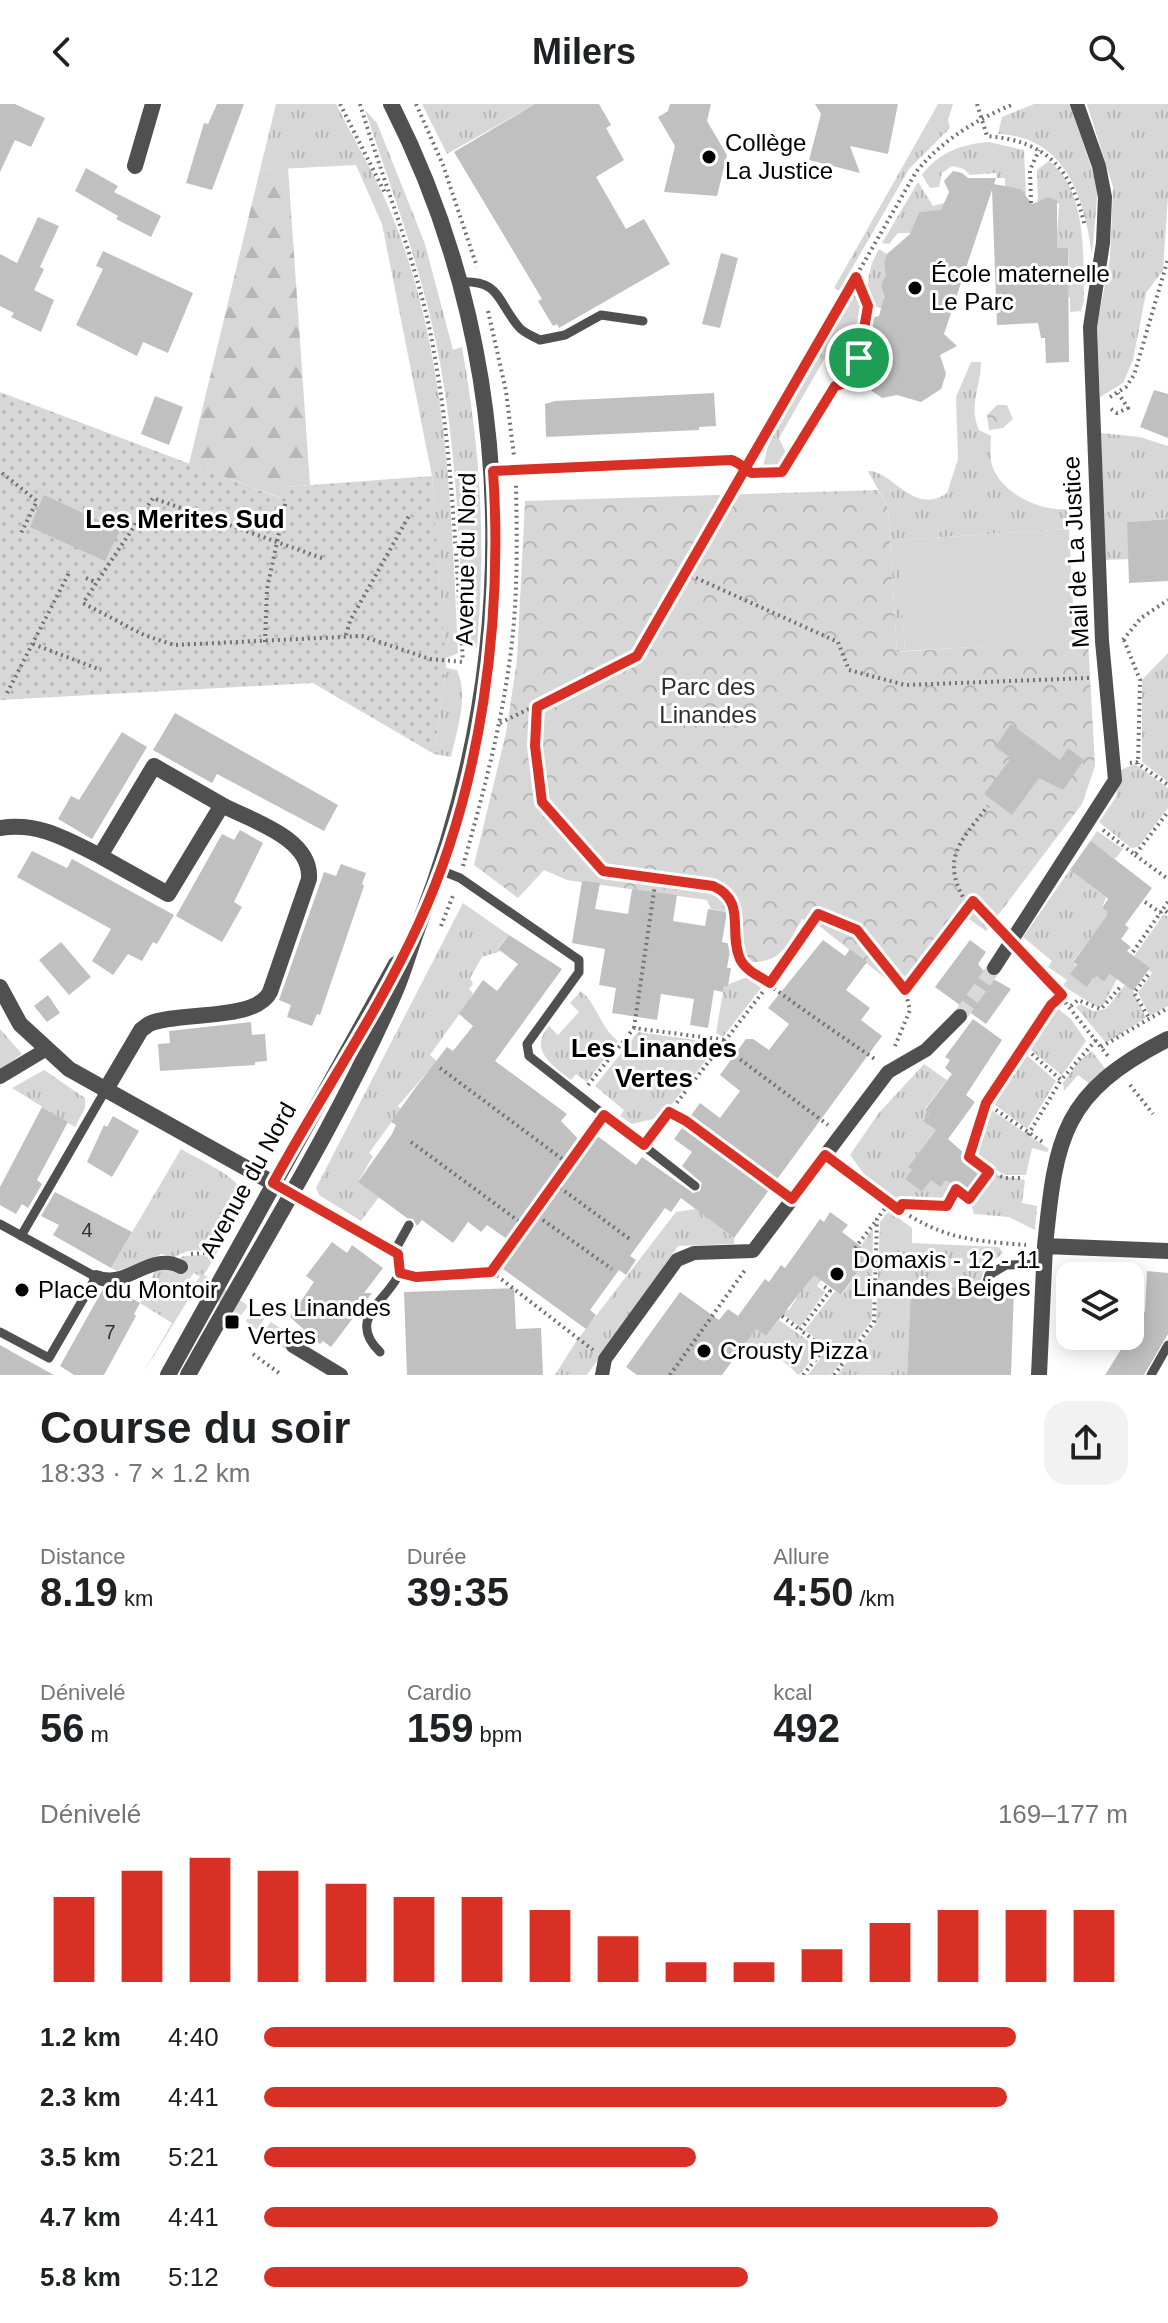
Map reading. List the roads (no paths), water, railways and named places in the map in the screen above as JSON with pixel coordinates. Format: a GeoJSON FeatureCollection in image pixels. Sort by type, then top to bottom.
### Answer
{"type":"FeatureCollection","features":[{"type":"Feature","properties":{"kind":"street"},"geometry":{"type":"LineString","coordinates":[[135,166],[153,104]]}},
{"type":"Feature","properties":{"kind":"street","name":"Avenue du Nord"},"geometry":{"type":"LineString","coordinates":[[188,1375],[385,1013],[440,870],[473,751],[487,668],[495,567],[493,471],[481,375],[459,282],[431,192],[391,104]]}},
{"type":"Feature","properties":{"kind":"street","name":"Mail de La Justice"},"geometry":{"type":"LineString","coordinates":[[994,968],[1113,787],[1115,764],[1102,641],[1090,327],[1106,206],[1099,166],[1077,104]]}},
{"type":"Feature","properties":{"kind":"street"},"geometry":{"type":"LineString","coordinates":[[100,856],[154,766],[296,844],[309,861],[309,879],[267,998],[251,1007],[149,1024],[141,1030],[105,1091]]}},
{"type":"Feature","properties":{"kind":"street"},"geometry":{"type":"LineString","coordinates":[[0,828],[24,824],[43,828],[168,894],[222,805]]}},
{"type":"Feature","properties":{"kind":"street","name":"Avenue du Nord"},"geometry":{"type":"LineString","coordinates":[[170,1374],[273,1183],[419,925]]}},
{"type":"Feature","properties":{"kind":"street"},"geometry":{"type":"LineString","coordinates":[[0,987],[20,1024],[45,1050],[105,1091],[290,1192]]}},
{"type":"Feature","properties":{"kind":"street"},"geometry":{"type":"LineString","coordinates":[[602,1375],[605,1359],[677,1260],[694,1253],[753,1251],[886,1068],[926,1050],[960,1016]]}},
{"type":"Feature","properties":{"kind":"street"},"geometry":{"type":"LineString","coordinates":[[1039,1375],[1045,1246],[1057,1149],[1068,1125],[1102,1081],[1134,1056],[1168,1039]]}},
{"type":"Feature","properties":{"kind":"street"},"geometry":{"type":"LineString","coordinates":[[0,1077],[45,1050]]}},
{"type":"Feature","properties":{"kind":"street"},"geometry":{"type":"LineString","coordinates":[[1045,1246],[1168,1251]]}},
{"type":"Feature","properties":{"kind":"street"},"geometry":{"type":"LineString","coordinates":[[96,1277],[114,1280],[159,1261],[181,1267]]}},
{"type":"Feature","properties":{"kind":"street"},"geometry":{"type":"LineString","coordinates":[[293,1346],[341,1375]]}},
{"type":"Feature","properties":{"kind":"lane"},"geometry":{"type":"LineString","coordinates":[[459,282],[481,281],[499,294],[519,329],[540,340],[565,335],[601,315],[643,321]]}},
{"type":"Feature","properties":{"kind":"lane"},"geometry":{"type":"LineString","coordinates":[[493,471],[722,460],[736,461],[745,468],[762,473],[786,469],[835,386],[850,382]]}},
{"type":"Feature","properties":{"kind":"lane"},"geometry":{"type":"LineString","coordinates":[[440,870],[460,878],[579,960],[581,968],[530,1039],[527,1050],[534,1062],[695,1186]]}},
{"type":"Feature","properties":{"kind":"lane"},"geometry":{"type":"LineString","coordinates":[[21,1236],[105,1091]]}},
{"type":"Feature","properties":{"kind":"lane"},"geometry":{"type":"LineString","coordinates":[[290,1192],[401,1258],[400,1273],[376,1306],[366,1327],[367,1339],[380,1352]]}},
{"type":"Feature","properties":{"kind":"lane"},"geometry":{"type":"LineString","coordinates":[[0,1224],[96,1277],[49,1358],[0,1332]]}},
{"type":"Feature","properties":{"kind":"lane"},"geometry":{"type":"LineString","coordinates":[[394,1252],[409,1225]]}},
{"type":"Feature","properties":{"kind":"lane"},"geometry":{"type":"LineString","coordinates":[[986,1285],[989,1275],[1006,1265],[1044,1264]]}},
{"type":"Feature","properties":{"kind":"lane"},"geometry":{"type":"LineString","coordinates":[[400,1273],[416,1277],[478,1273]]}},
{"type":"Feature","properties":{"kind":"lane"},"geometry":{"type":"LineString","coordinates":[[1151,1375],[1168,1345]]}},
{"type":"Feature","properties":{"kind":"tunnel"},"geometry":{"type":"LineString","coordinates":[[960,1016],[994,968]]}},
{"type":"Feature","properties":{"kind":"tunnel"},"geometry":{"type":"LineString","coordinates":[[181,1267],[293,1346]]}},
{"type":"Feature","properties":{"kind":"place","name":"Collège La Justice"},"geometry":{"type":"Point","coordinates":[709,157]}},
{"type":"Feature","properties":{"kind":"place","name":"École maternelle Le Parc"},"geometry":{"type":"Point","coordinates":[915,288]}},
{"type":"Feature","properties":{"kind":"place","name":"Domaxis - 12 - 11 Linandes Beiges"},"geometry":{"type":"Point","coordinates":[837,1274]}},
{"type":"Feature","properties":{"kind":"place","name":"Place du Montoir"},"geometry":{"type":"Point","coordinates":[22,1290]}},
{"type":"Feature","properties":{"kind":"place","name":"Les Linandes Vertes"},"geometry":{"type":"Point","coordinates":[232,1322]}},
{"type":"Feature","properties":{"kind":"place","name":"Crousty Pizza"},"geometry":{"type":"Point","coordinates":[704,1351]}},
{"type":"Feature","properties":{"kind":"district","name":"Les Merites Sud"},"geometry":{"type":"Point","coordinates":[185,519]}},
{"type":"Feature","properties":{"kind":"district","name":"Les Linandes Vertes"},"geometry":{"type":"Point","coordinates":[654,1063]}},
{"type":"Feature","properties":{"kind":"park label","name":"Parc des Linandes"},"geometry":{"type":"Point","coordinates":[708,701]}}]}
